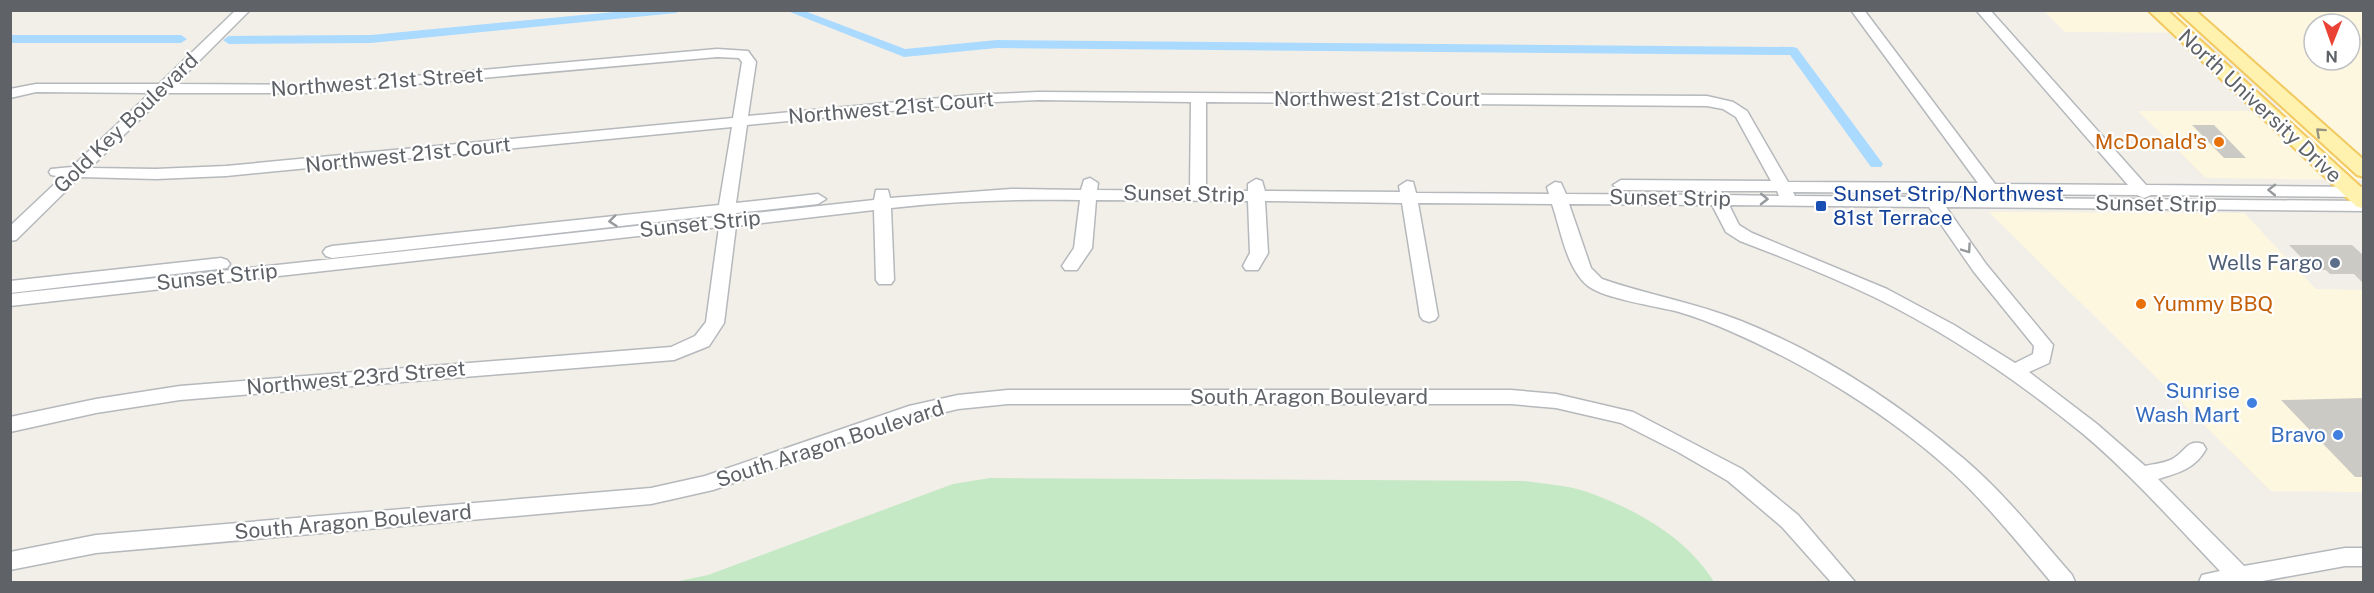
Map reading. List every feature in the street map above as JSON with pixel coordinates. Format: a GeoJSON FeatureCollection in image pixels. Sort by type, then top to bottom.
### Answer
{"type":"FeatureCollection","features":[{"type":"Feature","properties":{"kind":"main road","name":"North University Drive"},"geometry":{"type":"LineString","coordinates":[[2156,10],[2361,198]]}},
{"type":"Feature","properties":{"kind":"main road","name":"North University Drive"},"geometry":{"type":"LineString","coordinates":[[2184,10],[2364,171]]}},
{"type":"Feature","properties":{"kind":"street","name":"Gold Key Boulevard"},"geometry":{"type":"LineString","coordinates":[[10,236],[230,10]]}},
{"type":"Feature","properties":{"kind":"street","name":"Gold Key Boulevard"},"geometry":{"type":"LineString","coordinates":[[10,218],[57,172],[244,10]]}},
{"type":"Feature","properties":{"kind":"street"},"geometry":{"type":"LineString","coordinates":[[1857,10],[2000,202]]}},
{"type":"Feature","properties":{"kind":"street"},"geometry":{"type":"LineString","coordinates":[[1982,10],[2154,204]]}},
{"type":"Feature","properties":{"kind":"street","name":"Northwest 21st Street"},"geometry":{"type":"LineString","coordinates":[[10,94],[36,88],[312,89],[717,52],[743,54],[749,62],[741,122]]}},
{"type":"Feature","properties":{"kind":"street","name":"Northwest 21st Court"},"geometry":{"type":"LineString","coordinates":[[57,172],[156,174],[226,171],[1005,98],[1707,101],[1728,105],[1743,114],[1786,192]]}},
{"type":"Feature","properties":{"kind":"street"},"geometry":{"type":"LineString","coordinates":[[1198,188],[1199,98]]}},
{"type":"Feature","properties":{"kind":"street"},"geometry":{"type":"LineString","coordinates":[[728,214],[741,122]]}},
{"type":"Feature","properties":{"kind":"street"},"geometry":{"type":"LineString","coordinates":[[1071,266],[1083,248],[1089,187]]}},
{"type":"Feature","properties":{"kind":"street","name":"Sunset Strip"},"geometry":{"type":"LineString","coordinates":[[10,286],[882,199],[983,195],[1089,187],[1786,192],[1933,201],[2154,204],[2361,198]]}},
{"type":"Feature","properties":{"kind":"street"},"geometry":{"type":"LineString","coordinates":[[1922,187],[1980,268],[2044,345],[2042,358],[2014,371]]}},
{"type":"Feature","properties":{"kind":"street","name":"Sunset Strip"},"geometry":{"type":"LineString","coordinates":[[1786,192],[1989,187],[2140,189],[2361,198]]}},
{"type":"Feature","properties":{"kind":"street"},"geometry":{"type":"LineString","coordinates":[[1252,267],[1259,254],[1256,188]]}},
{"type":"Feature","properties":{"kind":"street"},"geometry":{"type":"LineString","coordinates":[[1408,190],[1429,316]]}},
{"type":"Feature","properties":{"kind":"street"},"geometry":{"type":"LineString","coordinates":[[1557,191],[1583,272],[1596,283],[1618,291],[1687,308],[1736,326],[1799,356],[1881,405],[1958,465],[2012,520],[2064,582]]}},
{"type":"Feature","properties":{"kind":"street"},"geometry":{"type":"LineString","coordinates":[[1714,191],[1732,228],[1746,237],[1881,293],[1947,329],[2014,371],[2090,429],[2141,475],[2242,580]]}},
{"type":"Feature","properties":{"kind":"street"},"geometry":{"type":"LineString","coordinates":[[882,199],[885,280]]}},
{"type":"Feature","properties":{"kind":"street","name":"Sunset Strip"},"geometry":{"type":"LineString","coordinates":[[10,300],[728,214]]}},
{"type":"Feature","properties":{"kind":"street","name":"Northwest 23rd Street"},"geometry":{"type":"LineString","coordinates":[[10,425],[96,406],[180,393],[674,353],[702,341],[715,323],[728,214]]}},
{"type":"Feature","properties":{"kind":"street","name":"South Aragon Boulevard"},"geometry":{"type":"LineString","coordinates":[[10,561],[96,544],[651,496],[706,484],[909,413],[958,402],[1008,397],[1510,397],[1556,401],[1626,417],[1735,475],[1790,521],[1845,582]]}},
{"type":"Feature","properties":{"kind":"street"},"geometry":{"type":"LineString","coordinates":[[2141,475],[2180,465],[2196,449]]}},
{"type":"Feature","properties":{"kind":"street"},"geometry":{"type":"LineString","coordinates":[[2210,582],[2242,580],[2345,557],[2364,557]]}},
{"type":"Feature","properties":{"kind":"shaded area"},"geometry":{"type":"Polygon","coordinates":[[[2044,11],[2363,11],[2363,180],[2206,178],[2138,111],[2308,111],[2219,33],[2065,32],[2044,11]]]}},
{"type":"Feature","properties":{"kind":"shaded area"},"geometry":{"type":"Polygon","coordinates":[[[1989,212],[2244,213],[2316,289],[2363,290],[2363,492],[2271,491],[1989,212]]]}},
{"type":"Feature","properties":{"kind":"green space"},"geometry":{"type":"Polygon","coordinates":[[[990,478],[1525,481],[1555,485],[1577,489],[1639,515],[1689,551],[1714,582],[675,582],[708,575],[953,484],[990,478]]]}},
{"type":"Feature","properties":{"kind":"building","name":"McDonald's"},"geometry":{"type":"Polygon","coordinates":[[[2192,125],[2214,125],[2246,158],[2224,158],[2192,125]]]}},
{"type":"Feature","properties":{"kind":"building","name":"Wells Fargo"},"geometry":{"type":"Polygon","coordinates":[[[2289,245],[2352,245],[2364,256],[2364,284],[2354,274],[2330,274],[2326,270],[2314,270],[2289,245]]]}},
{"type":"Feature","properties":{"kind":"building","name":"Bravo"},"geometry":{"type":"Polygon","coordinates":[[[2364,398],[2364,477],[2355,477],[2281,400],[2364,398]]]}},
{"type":"Feature","properties":{"kind":"waterway"},"geometry":{"type":"LineString","coordinates":[[229,40],[371,39],[676,10]]}},
{"type":"Feature","properties":{"kind":"waterway"},"geometry":{"type":"LineString","coordinates":[[790,10],[904,53],[997,44],[1793,51],[1876,164]]}},
{"type":"Feature","properties":{"kind":"waterway"},"geometry":{"type":"LineString","coordinates":[[10,39],[181,39]]}},
{"type":"Feature","properties":{"kind":"place","name":"McDonald's"},"geometry":{"type":"Point","coordinates":[2219,142]}},
{"type":"Feature","properties":{"kind":"place","name":"Sunset Strip/Northwest 81st Terrace"},"geometry":{"type":"Point","coordinates":[1821,206]}},
{"type":"Feature","properties":{"kind":"place","name":"Wells Fargo"},"geometry":{"type":"Point","coordinates":[2335,263]}},
{"type":"Feature","properties":{"kind":"place","name":"Yummy BBQ"},"geometry":{"type":"Point","coordinates":[2141,304]}},
{"type":"Feature","properties":{"kind":"place","name":"Sunrise Wash Mart"},"geometry":{"type":"Point","coordinates":[2252,403]}},
{"type":"Feature","properties":{"kind":"place","name":"Bravo"},"geometry":{"type":"Point","coordinates":[2338,435]}}]}
